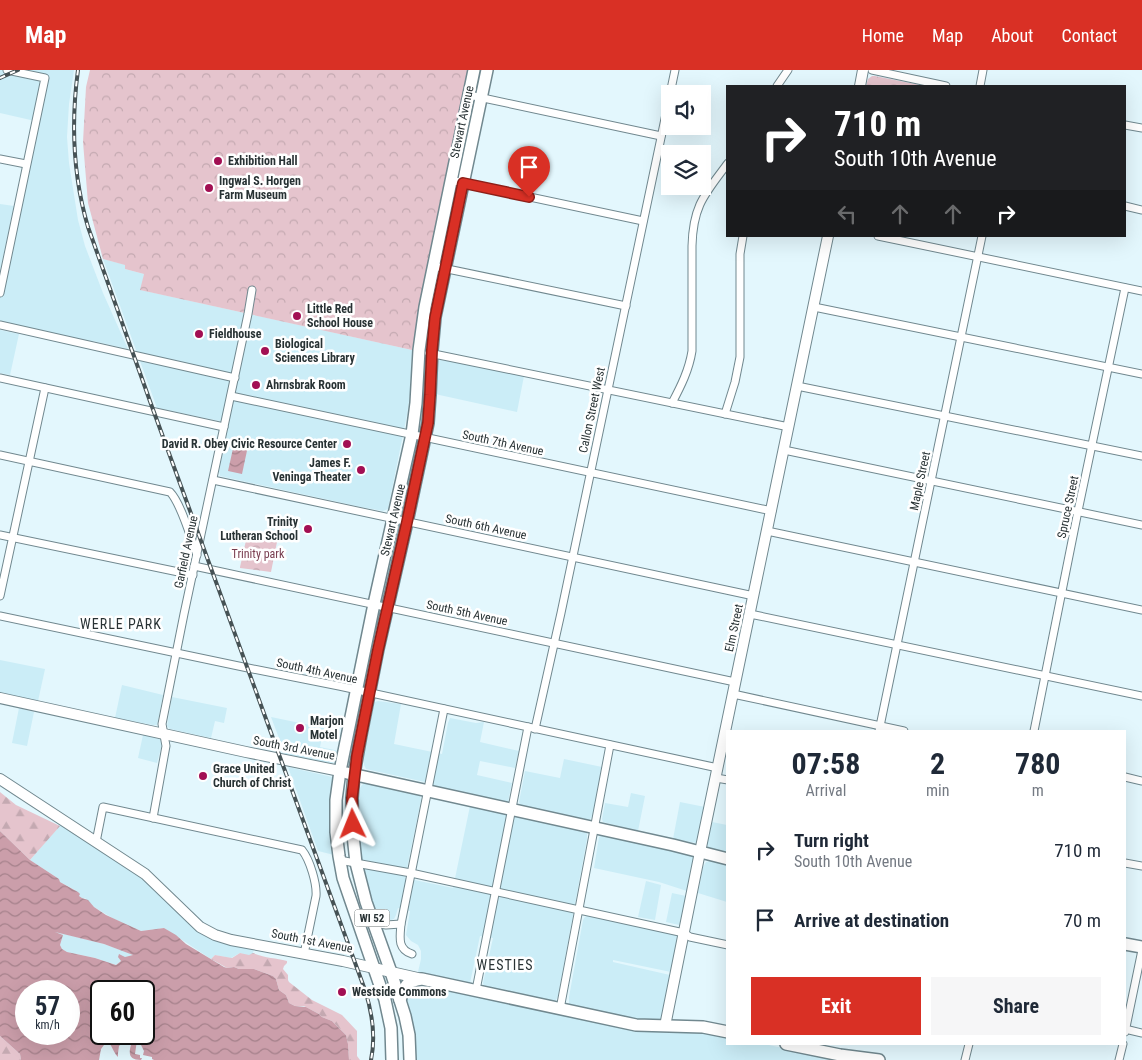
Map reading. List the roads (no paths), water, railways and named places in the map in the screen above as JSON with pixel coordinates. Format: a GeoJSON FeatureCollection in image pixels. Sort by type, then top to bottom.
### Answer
{"type":"FeatureCollection","features":[{"type":"Feature","properties":{"kind":"main road","name":"Stewart Avenue"},"geometry":{"type":"LineString","coordinates":[[375,968],[349,897],[339,860],[335,818],[336,800],[356,690],[412,434],[423,318],[474,70]]}},
{"type":"Feature","properties":{"kind":"main road","name":"Stewart Avenue"},"geometry":{"type":"LineString","coordinates":[[391,972],[366,902],[356,863],[352,806],[354,774],[387,607],[428,423],[431,353],[435,318],[487,70]]}},
{"type":"Feature","properties":{"kind":"main road","name":"South 3rd Avenue"},"geometry":{"type":"LineString","coordinates":[[340,772],[673,845],[726,858]]}},
{"type":"Feature","properties":{"kind":"main road"},"geometry":{"type":"LineString","coordinates":[[1126,944],[1142,948]]}},
{"type":"Feature","properties":{"kind":"main road","name":"WI 52"},"geometry":{"type":"LineString","coordinates":[[375,968],[391,1028],[392,1060]]}},
{"type":"Feature","properties":{"kind":"main road","name":"WI 52"},"geometry":{"type":"LineString","coordinates":[[391,972],[407,1023],[410,1060]]}},
{"type":"Feature","properties":{"kind":"main road","name":"South 1st Avenue"},"geometry":{"type":"LineString","coordinates":[[422,979],[636,1025],[703,1027],[726,1032]]}},
{"type":"Feature","properties":{"kind":"main road"},"geometry":{"type":"LineString","coordinates":[[400,1000],[408,982],[422,979]]}},
{"type":"Feature","properties":{"kind":"main road"},"geometry":{"type":"LineString","coordinates":[[795,1045],[814,1047],[846,1056],[880,1060]]}},
{"type":"Feature","properties":{"kind":"street"},"geometry":{"type":"LineString","coordinates":[[0,293],[45,78],[7,70]]}},
{"type":"Feature","properties":{"kind":"street","name":"Callon Street West"},"geometry":{"type":"LineString","coordinates":[[672,85],[675,70]]}},
{"type":"Feature","properties":{"kind":"street"},"geometry":{"type":"LineString","coordinates":[[778,85],[788,70]]}},
{"type":"Feature","properties":{"kind":"street"},"geometry":{"type":"LineString","coordinates":[[860,85],[863,70]]}},
{"type":"Feature","properties":{"kind":"street"},"geometry":{"type":"LineString","coordinates":[[872,70],[941,85]]}},
{"type":"Feature","properties":{"kind":"street"},"geometry":{"type":"LineString","coordinates":[[980,85],[983,70]]}},
{"type":"Feature","properties":{"kind":"street"},"geometry":{"type":"LineString","coordinates":[[468,95],[661,136]]}},
{"type":"Feature","properties":{"kind":"street"},"geometry":{"type":"LineString","coordinates":[[1126,125],[1142,128]]}},
{"type":"Feature","properties":{"kind":"street","name":"Callon Street West"},"geometry":{"type":"LineString","coordinates":[[476,990],[512,810],[555,643],[661,136]]}},
{"type":"Feature","properties":{"kind":"street"},"geometry":{"type":"LineString","coordinates":[[0,158],[26,164]]}},
{"type":"Feature","properties":{"kind":"street"},"geometry":{"type":"LineString","coordinates":[[672,403],[690,364],[692,351],[692,232],[694,218],[705,192],[726,166]]}},
{"type":"Feature","properties":{"kind":"street"},"geometry":{"type":"LineString","coordinates":[[450,180],[643,221]]}},
{"type":"Feature","properties":{"kind":"street"},"geometry":{"type":"LineString","coordinates":[[1126,206],[1142,210]]}},
{"type":"Feature","properties":{"kind":"street"},"geometry":{"type":"LineString","coordinates":[[725,414],[735,382],[740,357],[740,254],[743,237]]}},
{"type":"Feature","properties":{"kind":"street","name":"Elm Street"},"geometry":{"type":"LineString","coordinates":[[665,1026],[828,237]]}},
{"type":"Feature","properties":{"kind":"street"},"geometry":{"type":"LineString","coordinates":[[883,237],[1142,291]]}},
{"type":"Feature","properties":{"kind":"street","name":"Maple Street"},"geometry":{"type":"LineString","coordinates":[[880,729],[982,237]]}},
{"type":"Feature","properties":{"kind":"street"},"geometry":{"type":"LineString","coordinates":[[433,266],[626,306]]}},
{"type":"Feature","properties":{"kind":"street","name":"Spruce Street"},"geometry":{"type":"LineString","coordinates":[[1034,730],[1078,511],[1126,288]]}},
{"type":"Feature","properties":{"kind":"street","name":"Garfield Avenue"},"geometry":{"type":"LineString","coordinates":[[153,818],[166,746],[162,724],[252,290]]}},
{"type":"Feature","properties":{"kind":"street"},"geometry":{"type":"LineString","coordinates":[[814,307],[1142,374]]}},
{"type":"Feature","properties":{"kind":"street"},"geometry":{"type":"LineString","coordinates":[[0,325],[235,378]]}},
{"type":"Feature","properties":{"kind":"street"},"geometry":{"type":"LineString","coordinates":[[419,350],[789,427]]}},
{"type":"Feature","properties":{"kind":"street"},"geometry":{"type":"LineString","coordinates":[[0,378],[224,427]]}},
{"type":"Feature","properties":{"kind":"street"},"geometry":{"type":"LineString","coordinates":[[797,386],[1142,456]]}},
{"type":"Feature","properties":{"kind":"street"},"geometry":{"type":"LineString","coordinates":[[0,596],[45,388]]}},
{"type":"Feature","properties":{"kind":"street","name":"South 7th Avenue"},"geometry":{"type":"LineString","coordinates":[[231,396],[772,511]]}},
{"type":"Feature","properties":{"kind":"street"},"geometry":{"type":"LineString","coordinates":[[784,450],[1142,525]]}},
{"type":"Feature","properties":{"kind":"street"},"geometry":{"type":"LineString","coordinates":[[0,456],[170,492],[175,498],[197,555]]}},
{"type":"Feature","properties":{"kind":"street","name":"South 6th Avenue"},"geometry":{"type":"LineString","coordinates":[[213,480],[754,596]]}},
{"type":"Feature","properties":{"kind":"street"},"geometry":{"type":"LineString","coordinates":[[767,531],[1142,610]]}},
{"type":"Feature","properties":{"kind":"street"},"geometry":{"type":"LineString","coordinates":[[0,535],[193,574]]}},
{"type":"Feature","properties":{"kind":"street","name":"South 5th Avenue"},"geometry":{"type":"LineString","coordinates":[[194,566],[735,682]]}},
{"type":"Feature","properties":{"kind":"street"},"geometry":{"type":"LineString","coordinates":[[750,614],[1142,696]]}},
{"type":"Feature","properties":{"kind":"street","name":"South 4th Avenue"},"geometry":{"type":"LineString","coordinates":[[0,616],[610,745],[717,773],[726,779]]}},
{"type":"Feature","properties":{"kind":"street"},"geometry":{"type":"LineString","coordinates":[[733,694],[880,729]]}},
{"type":"Feature","properties":{"kind":"street","name":"South 3rd Avenue"},"geometry":{"type":"LineString","coordinates":[[0,698],[340,772]]}},
{"type":"Feature","properties":{"kind":"street"},"geometry":{"type":"LineString","coordinates":[[412,954],[404,951],[402,946],[400,936],[401,924],[444,709]]}},
{"type":"Feature","properties":{"kind":"street"},"geometry":{"type":"LineString","coordinates":[[560,1008],[610,745]]}},
{"type":"Feature","properties":{"kind":"street"},"geometry":{"type":"LineString","coordinates":[[1126,777],[1142,781]]}},
{"type":"Feature","properties":{"kind":"street","name":"South 1st Avenue"},"geometry":{"type":"LineString","coordinates":[[0,779],[146,874],[200,927],[216,935],[231,940],[422,979]]}},
{"type":"Feature","properties":{"kind":"street"},"geometry":{"type":"LineString","coordinates":[[96,842],[104,807],[302,850],[315,880],[316,889],[304,954]]}},
{"type":"Feature","properties":{"kind":"street"},"geometry":{"type":"LineString","coordinates":[[339,860],[579,910],[684,933],[690,937],[726,945]]}},
{"type":"Feature","properties":{"kind":"street"},"geometry":{"type":"LineString","coordinates":[[1126,863],[1142,866]]}},
{"type":"Feature","properties":{"kind":"street"},"geometry":{"type":"LineString","coordinates":[[373,923],[386,925],[401,924]]}},
{"type":"Feature","properties":{"kind":"street"},"geometry":{"type":"LineString","coordinates":[[1126,1025],[1142,948]]}},
{"type":"Feature","properties":{"kind":"street"},"geometry":{"type":"LineString","coordinates":[[1126,1030],[1142,1033]]}},
{"type":"Feature","properties":{"kind":"street"},"geometry":{"type":"LineString","coordinates":[[966,1060],[969,1045]]}},
{"type":"Feature","properties":{"kind":"street"},"geometry":{"type":"LineString","coordinates":[[1119,1060],[1122,1045]]}},
{"type":"Feature","properties":{"kind":"water"},"geometry":{"type":"Polygon","coordinates":[[[234,444],[248,446],[242,474],[228,471],[234,444]]]}},
{"type":"Feature","properties":{"kind":"water"},"geometry":{"type":"Polygon","coordinates":[[[0,831],[30,860],[59,879],[60,882],[78,892],[79,896],[88,900],[94,907],[106,915],[141,931],[164,928],[224,967],[254,969],[273,976],[276,979],[279,990],[286,995],[289,1003],[295,1006],[306,1007],[332,1021],[346,1035],[349,1060],[154,1060],[152,1057],[143,1055],[144,1051],[141,1045],[155,1045],[155,980],[90,980],[90,1045],[104,1045],[101,1049],[99,1060],[21,1060],[20,1054],[0,1036],[0,831]],[[55,932],[63,935],[60,945],[67,952],[116,965],[121,961],[118,957],[119,954],[125,957],[133,955],[104,944],[55,932]]]}},
{"type":"Feature","properties":{"kind":"water"},"geometry":{"type":"Polygon","coordinates":[[[110,1045],[120,1045],[118,1057],[110,1045]]]}},
{"type":"Feature","properties":{"kind":"water"},"geometry":{"type":"Polygon","coordinates":[[[131,1045],[136,1045],[135,1054],[140,1055],[141,1060],[132,1058],[130,1052],[131,1045]]]}},
{"type":"Feature","properties":{"kind":"railway"},"geometry":{"type":"LineString","coordinates":[[0,78],[18,70]]}},
{"type":"Feature","properties":{"kind":"railway"},"geometry":{"type":"LineString","coordinates":[[78,70],[74,109],[76,169],[88,227],[365,990],[373,1024],[371,1060]]}},
{"type":"Feature","properties":{"kind":"place","name":"Exhibition Hall"},"geometry":{"type":"Point","coordinates":[218,161]}},
{"type":"Feature","properties":{"kind":"place","name":"Ingwal S. Horgen Farm Museum"},"geometry":{"type":"Point","coordinates":[209,188]}},
{"type":"Feature","properties":{"kind":"place","name":"Little Red School House"},"geometry":{"type":"Point","coordinates":[297,316]}},
{"type":"Feature","properties":{"kind":"place","name":"Fieldhouse"},"geometry":{"type":"Point","coordinates":[199,334]}},
{"type":"Feature","properties":{"kind":"place","name":"Biological Sciences Library"},"geometry":{"type":"Point","coordinates":[265,351]}},
{"type":"Feature","properties":{"kind":"place","name":"Ahrnsbrak Room"},"geometry":{"type":"Point","coordinates":[256,385]}},
{"type":"Feature","properties":{"kind":"place","name":"David R. Obey Civic Resource Center"},"geometry":{"type":"Point","coordinates":[347,444]}},
{"type":"Feature","properties":{"kind":"place","name":"James F. Veninga Theater"},"geometry":{"type":"Point","coordinates":[361,470]}},
{"type":"Feature","properties":{"kind":"place","name":"Trinity Lutheran School"},"geometry":{"type":"Point","coordinates":[308,529]}},
{"type":"Feature","properties":{"kind":"place","name":"Marjon Motel"},"geometry":{"type":"Point","coordinates":[300,728]}},
{"type":"Feature","properties":{"kind":"place","name":"Grace United Church of Christ"},"geometry":{"type":"Point","coordinates":[203,776]}},
{"type":"Feature","properties":{"kind":"place","name":"Westside Commons"},"geometry":{"type":"Point","coordinates":[342,992]}},
{"type":"Feature","properties":{"kind":"district","name":"WERLE PARK"},"geometry":{"type":"Point","coordinates":[121,624]}},
{"type":"Feature","properties":{"kind":"district","name":"WESTIES"},"geometry":{"type":"Point","coordinates":[505,965]}},
{"type":"Feature","properties":{"kind":"park label","name":"Trinity park"},"geometry":{"type":"Point","coordinates":[258,554]}}]}
